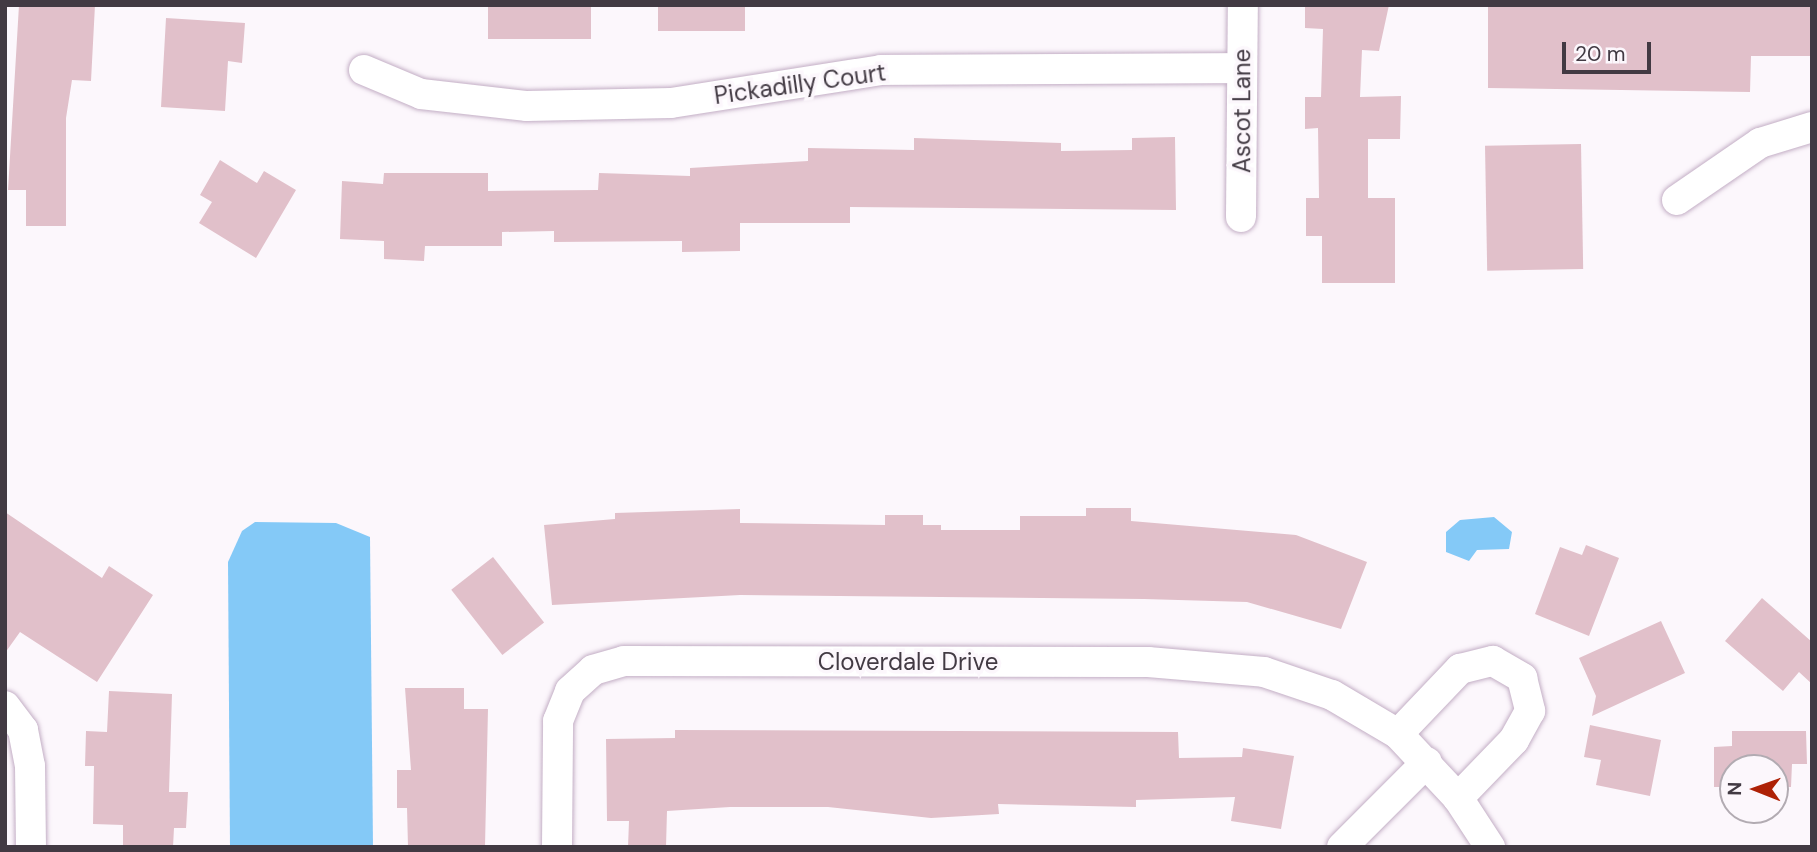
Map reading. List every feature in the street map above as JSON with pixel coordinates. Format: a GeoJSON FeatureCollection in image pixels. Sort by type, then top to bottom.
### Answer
{"type":"FeatureCollection","features":[{"type":"Feature","properties":{"kind":"street","name":"Ascot Lane"},"geometry":{"type":"LineString","coordinates":[[1241,217],[1243,5]]}},
{"type":"Feature","properties":{"kind":"street","name":"Pickadilly Court"},"geometry":{"type":"LineString","coordinates":[[364,70],[421,94],[527,106],[671,103],[881,70],[1242,68]]}},
{"type":"Feature","properties":{"kind":"street"},"geometry":{"type":"LineString","coordinates":[[1677,200],[1760,143],[1812,127]]}},
{"type":"Feature","properties":{"kind":"street"},"geometry":{"type":"LineString","coordinates":[[1398,734],[1460,668],[1493,661],[1522,678],[1530,711],[1514,740],[1458,798]]}},
{"type":"Feature","properties":{"kind":"street","name":"Cloverdale Drive"},"geometry":{"type":"LineString","coordinates":[[557,847],[558,721],[577,684],[593,670],[624,662],[1224,665],[1332,695],[1398,734],[1458,798],[1490,847]]}},
{"type":"Feature","properties":{"kind":"street"},"geometry":{"type":"LineString","coordinates":[[5,706],[23,730],[30,766],[32,847]]}},
{"type":"Feature","properties":{"kind":"street"},"geometry":{"type":"LineString","coordinates":[[1342,847],[1427,762]]}},
{"type":"Feature","properties":{"kind":"water"},"geometry":{"type":"Polygon","coordinates":[[[1494,517],[1512,532],[1509,549],[1477,550],[1469,561],[1446,552],[1446,532],[1460,520],[1494,517]]]}},
{"type":"Feature","properties":{"kind":"water"},"geometry":{"type":"Polygon","coordinates":[[[255,522],[336,523],[370,537],[373,847],[230,847],[228,562],[242,531],[255,522]]]}},
{"type":"Feature","properties":{"kind":"building"},"geometry":{"type":"Polygon","coordinates":[[[19,5],[95,5],[91,81],[72,80],[66,118],[66,226],[26,226],[26,190],[8,190],[19,5]]]}},
{"type":"Feature","properties":{"kind":"building"},"geometry":{"type":"Polygon","coordinates":[[[488,5],[591,5],[591,39],[488,39],[488,5]]]}},
{"type":"Feature","properties":{"kind":"building"},"geometry":{"type":"Polygon","coordinates":[[[658,5],[745,5],[745,31],[658,31],[658,5]]]}},
{"type":"Feature","properties":{"kind":"building"},"geometry":{"type":"Polygon","coordinates":[[[1305,5],[1389,5],[1379,51],[1362,50],[1360,97],[1401,96],[1400,139],[1368,139],[1368,198],[1395,198],[1395,283],[1322,283],[1322,236],[1306,236],[1306,198],[1319,198],[1318,128],[1305,129],[1305,97],[1321,97],[1323,29],[1305,28],[1305,5]]]}},
{"type":"Feature","properties":{"kind":"building"},"geometry":{"type":"Polygon","coordinates":[[[1488,5],[1812,5],[1812,56],[1751,56],[1750,92],[1488,88],[1488,5]]]}},
{"type":"Feature","properties":{"kind":"building"},"geometry":{"type":"Polygon","coordinates":[[[166,18],[245,23],[242,63],[228,61],[225,111],[161,107],[166,18]]]}},
{"type":"Feature","properties":{"kind":"building"},"geometry":{"type":"Polygon","coordinates":[[[1175,137],[1176,210],[850,207],[850,223],[740,223],[740,251],[682,252],[682,241],[554,242],[554,231],[502,232],[502,246],[425,246],[424,261],[384,259],[384,241],[340,239],[342,181],[383,184],[384,173],[488,173],[488,191],[598,190],[599,173],[690,176],[690,168],[808,161],[808,148],[914,150],[914,138],[1061,143],[1061,151],[1132,150],[1132,138],[1175,137]]]}},
{"type":"Feature","properties":{"kind":"building"},"geometry":{"type":"Polygon","coordinates":[[[1581,144],[1583,269],[1487,271],[1485,146],[1581,144]]]}},
{"type":"Feature","properties":{"kind":"building"},"geometry":{"type":"Polygon","coordinates":[[[220,160],[257,183],[264,171],[296,190],[256,258],[199,223],[212,202],[200,195],[220,160]]]}},
{"type":"Feature","properties":{"kind":"building"},"geometry":{"type":"Polygon","coordinates":[[[1086,508],[1131,508],[1131,521],[1296,535],[1367,562],[1341,629],[1247,602],[740,595],[552,605],[544,525],[615,519],[615,513],[740,509],[740,523],[885,525],[885,515],[923,515],[923,525],[941,525],[941,530],[1020,530],[1020,516],[1086,516],[1086,508]]]}},
{"type":"Feature","properties":{"kind":"building"},"geometry":{"type":"Polygon","coordinates":[[[5,512],[102,578],[109,566],[153,595],[97,682],[20,632],[5,653],[5,512]]]}},
{"type":"Feature","properties":{"kind":"building"},"geometry":{"type":"Polygon","coordinates":[[[1586,545],[1619,558],[1589,636],[1535,614],[1560,547],[1582,555],[1586,545]]]}},
{"type":"Feature","properties":{"kind":"building"},"geometry":{"type":"Polygon","coordinates":[[[493,557],[544,622],[502,655],[451,590],[493,557]]]}},
{"type":"Feature","properties":{"kind":"building"},"geometry":{"type":"Polygon","coordinates":[[[1762,598],[1812,642],[1812,684],[1799,672],[1783,691],[1725,641],[1762,598]]]}},
{"type":"Feature","properties":{"kind":"building"},"geometry":{"type":"Polygon","coordinates":[[[1661,621],[1685,673],[1592,716],[1596,696],[1579,658],[1661,621]]]}},
{"type":"Feature","properties":{"kind":"building"},"geometry":{"type":"Polygon","coordinates":[[[405,688],[464,688],[464,709],[488,709],[485,847],[408,847],[407,808],[397,808],[397,770],[411,770],[405,688]]]}},
{"type":"Feature","properties":{"kind":"building"},"geometry":{"type":"Polygon","coordinates":[[[109,691],[172,694],[169,792],[188,792],[186,828],[174,828],[173,847],[123,847],[123,825],[93,824],[94,766],[85,766],[86,731],[107,732],[109,691]]]}},
{"type":"Feature","properties":{"kind":"building"},"geometry":{"type":"Polygon","coordinates":[[[1590,725],[1661,740],[1650,796],[1596,785],[1601,760],[1584,757],[1590,725]]]}},
{"type":"Feature","properties":{"kind":"building"},"geometry":{"type":"Polygon","coordinates":[[[675,730],[1178,732],[1179,758],[1242,757],[1243,748],[1294,756],[1281,829],[1231,821],[1235,797],[1136,800],[1136,807],[998,804],[999,814],[931,818],[828,807],[730,807],[667,811],[666,847],[628,847],[629,821],[607,821],[606,739],[675,738],[675,730]]]}},
{"type":"Feature","properties":{"kind":"building"},"geometry":{"type":"Polygon","coordinates":[[[1732,731],[1806,731],[1807,764],[1792,764],[1789,787],[1789,754],[1719,754],[1719,787],[1714,787],[1714,747],[1732,746],[1732,731]]]}}]}
